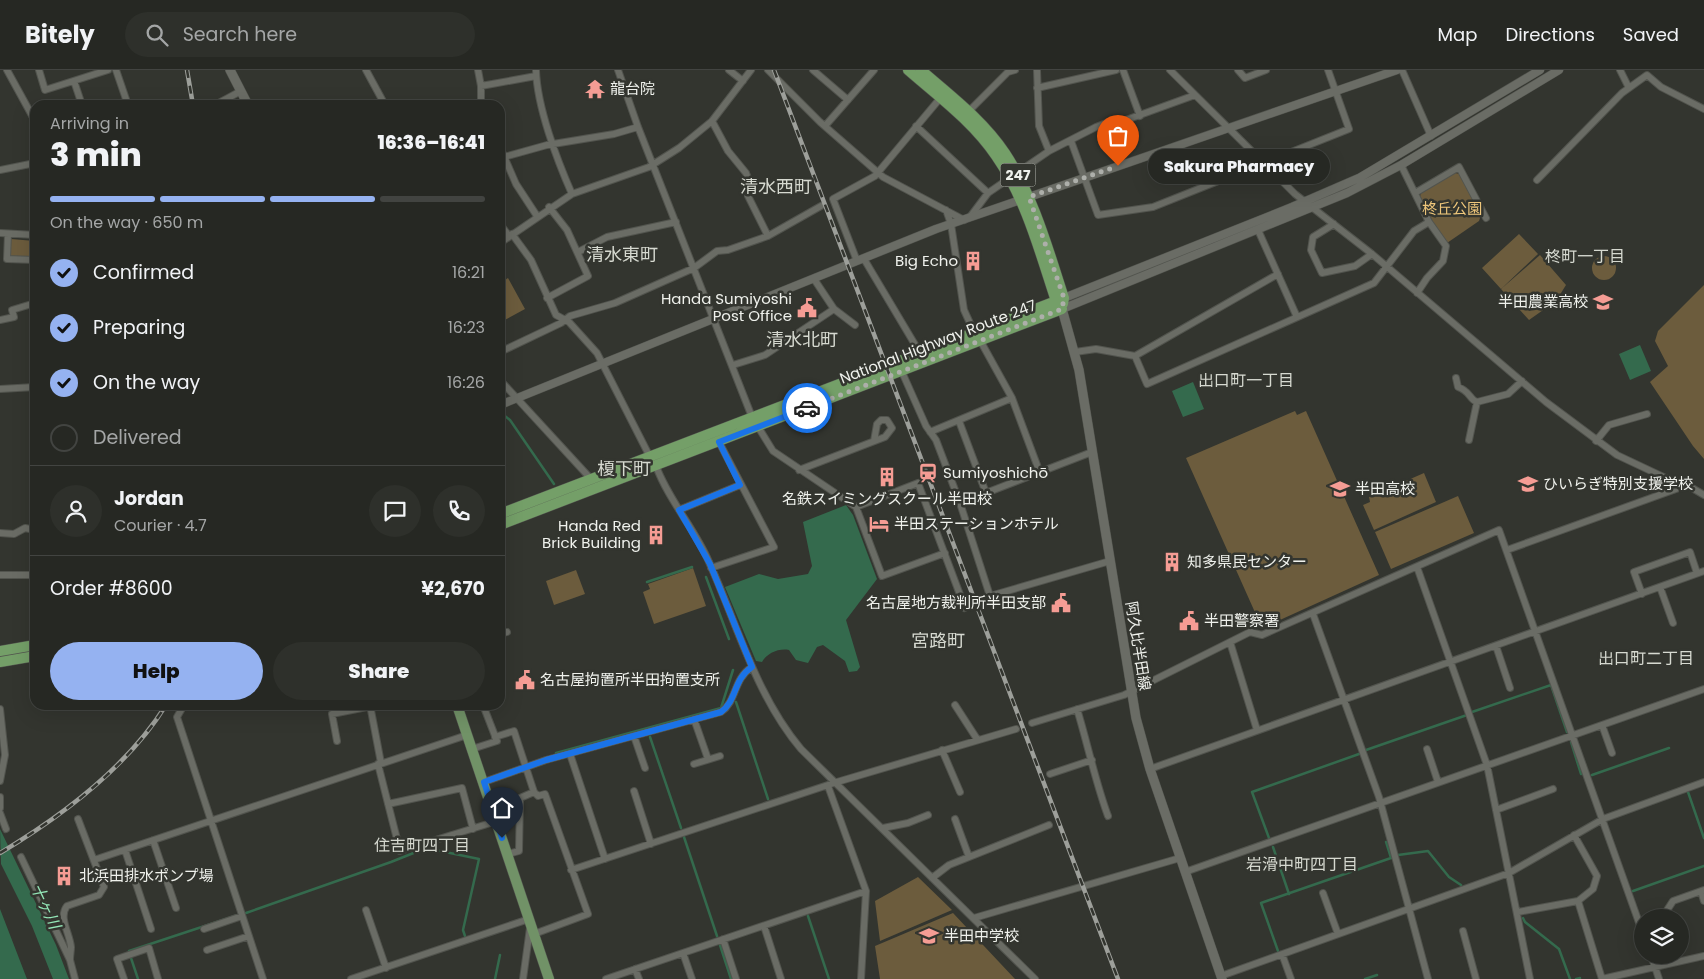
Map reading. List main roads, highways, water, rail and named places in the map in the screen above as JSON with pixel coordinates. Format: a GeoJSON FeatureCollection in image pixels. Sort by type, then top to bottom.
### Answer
{"type":"FeatureCollection","features":[{"type":"Feature","properties":{"kind":"highway","name":"National Highway Route 247"},"geometry":{"type":"LineString","coordinates":[[908,70],[966,114],[996,156],[1013,175],[1025,198],[1061,303]]}},
{"type":"Feature","properties":{"kind":"highway","name":"National Highway Route 247"},"geometry":{"type":"LineString","coordinates":[[921,70],[943,95]]}},
{"type":"Feature","properties":{"kind":"highway","name":"National Highway Route 247"},"geometry":{"type":"LineString","coordinates":[[505,512],[974,332],[1061,303]]}},
{"type":"Feature","properties":{"kind":"highway","name":"National Highway Route 247"},"geometry":{"type":"LineString","coordinates":[[505,523],[980,342],[1061,303]]}},
{"type":"Feature","properties":{"kind":"highway"},"geometry":{"type":"LineString","coordinates":[[0,651],[30,646]]}},
{"type":"Feature","properties":{"kind":"highway"},"geometry":{"type":"LineString","coordinates":[[0,662],[30,657]]}},
{"type":"Feature","properties":{"kind":"main road"},"geometry":{"type":"LineString","coordinates":[[230,70],[246,100]]}},
{"type":"Feature","properties":{"kind":"main road","name":"阿久比半田線"},"geometry":{"type":"LineString","coordinates":[[1061,303],[1075,352],[1132,691],[1150,770],[1221,977]]}},
{"type":"Feature","properties":{"kind":"main road"},"geometry":{"type":"LineString","coordinates":[[459,710],[549,979]]}},
{"type":"Feature","properties":{"kind":"waterway"},"geometry":{"type":"LineString","coordinates":[[505,416],[510,420],[554,484]]}},
{"type":"Feature","properties":{"kind":"waterway"},"geometry":{"type":"LineString","coordinates":[[647,582],[692,567]]}},
{"type":"Feature","properties":{"kind":"waterway"},"geometry":{"type":"LineString","coordinates":[[706,577],[729,639]]}},
{"type":"Feature","properties":{"kind":"waterway"},"geometry":{"type":"LineString","coordinates":[[556,753],[721,708],[733,670]]}},
{"type":"Feature","properties":{"kind":"waterway"},"geometry":{"type":"LineString","coordinates":[[1472,712],[1551,685],[1567,732]]}},
{"type":"Feature","properties":{"kind":"waterway"},"geometry":{"type":"LineString","coordinates":[[736,702],[768,799]]}},
{"type":"Feature","properties":{"kind":"waterway"},"geometry":{"type":"LineString","coordinates":[[1366,750],[1467,715]]}},
{"type":"Feature","properties":{"kind":"waterway"},"geometry":{"type":"LineString","coordinates":[[650,737],[681,828]]}},
{"type":"Feature","properties":{"kind":"waterway"},"geometry":{"type":"LineString","coordinates":[[1571,742],[1581,774]]}},
{"type":"Feature","properties":{"kind":"waterway"},"geometry":{"type":"LineString","coordinates":[[1592,775],[1669,748]]}},
{"type":"Feature","properties":{"kind":"waterway"},"geometry":{"type":"LineString","coordinates":[[1269,838],[1252,792],[1359,754]]}},
{"type":"Feature","properties":{"kind":"waterway"},"geometry":{"type":"LineString","coordinates":[[1688,792],[1704,838]]}},
{"type":"Feature","properties":{"kind":"waterway"},"geometry":{"type":"LineString","coordinates":[[684,837],[717,936]]}},
{"type":"Feature","properties":{"kind":"waterway"},"geometry":{"type":"LineString","coordinates":[[1278,951],[1261,903],[1391,858],[1386,842]]}},
{"type":"Feature","properties":{"kind":"waterway"},"geometry":{"type":"LineString","coordinates":[[1273,847],[1289,894]]}},
{"type":"Feature","properties":{"kind":"waterway"},"geometry":{"type":"LineString","coordinates":[[246,913],[426,848],[479,859],[463,930],[465,936]]}},
{"type":"Feature","properties":{"kind":"waterway"},"geometry":{"type":"LineString","coordinates":[[1398,855],[1428,851],[1449,877],[1461,885]]}},
{"type":"Feature","properties":{"kind":"waterway"},"geometry":{"type":"LineString","coordinates":[[1633,891],[1704,866]]}},
{"type":"Feature","properties":{"kind":"waterway"},"geometry":{"type":"LineString","coordinates":[[129,951],[238,915]]}},
{"type":"Feature","properties":{"kind":"waterway"},"geometry":{"type":"LineString","coordinates":[[808,916],[829,979]]}},
{"type":"Feature","properties":{"kind":"waterway"},"geometry":{"type":"LineString","coordinates":[[1523,918],[1525,922],[1559,949],[1570,979]]}},
{"type":"Feature","properties":{"kind":"waterway"},"geometry":{"type":"LineString","coordinates":[[720,945],[731,979]]}},
{"type":"Feature","properties":{"kind":"waterway"},"geometry":{"type":"LineString","coordinates":[[495,979],[500,955]]}},
{"type":"Feature","properties":{"kind":"waterway"},"geometry":{"type":"LineString","coordinates":[[131,958],[138,979]]}},
{"type":"Feature","properties":{"kind":"waterway"},"geometry":{"type":"LineString","coordinates":[[1365,979],[1377,975]]}},
{"type":"Feature","properties":{"kind":"waterway"},"geometry":{"type":"LineString","coordinates":[[1576,979],[1580,978]]}},
{"type":"Feature","properties":{"kind":"railway"},"geometry":{"type":"LineString","coordinates":[[187,70],[192,100]]}},
{"type":"Feature","properties":{"kind":"railway"},"geometry":{"type":"LineString","coordinates":[[774,70],[1118,979]]}},
{"type":"Feature","properties":{"kind":"railway"},"geometry":{"type":"LineString","coordinates":[[0,853],[47,823],[92,789],[132,749],[163,710]]}},
{"type":"Feature","properties":{"kind":"place","name":"龍台院"},"geometry":{"type":"Point","coordinates":[595,89]}},
{"type":"Feature","properties":{"kind":"place","name":"Sakura Pharmacy"},"geometry":{"type":"Point","coordinates":[1118,166]}},
{"type":"Feature","properties":{"kind":"place","name":"Big Echo"},"geometry":{"type":"Point","coordinates":[973,261]}},
{"type":"Feature","properties":{"kind":"place","name":"半田農業高校"},"geometry":{"type":"Point","coordinates":[1603,302]}},
{"type":"Feature","properties":{"kind":"place","name":"Handa Sumiyoshi Post Office"},"geometry":{"type":"Point","coordinates":[807,308]}},
{"type":"Feature","properties":{"kind":"place","name":"Sumiyoshichō"},"geometry":{"type":"Point","coordinates":[928,473]}},
{"type":"Feature","properties":{"kind":"place","name":"名鉄スイミングスクール半田校"},"geometry":{"type":"Point","coordinates":[887,477]}},
{"type":"Feature","properties":{"kind":"place","name":"ひいらぎ特別支援学校"},"geometry":{"type":"Point","coordinates":[1528,484]}},
{"type":"Feature","properties":{"kind":"place","name":"半田高校"},"geometry":{"type":"Point","coordinates":[1340,489]}},
{"type":"Feature","properties":{"kind":"place","name":"半田ステーションホテル"},"geometry":{"type":"Point","coordinates":[879,524]}},
{"type":"Feature","properties":{"kind":"place","name":"Handa Red Brick Building"},"geometry":{"type":"Point","coordinates":[656,535]}},
{"type":"Feature","properties":{"kind":"place","name":"知多県民センター"},"geometry":{"type":"Point","coordinates":[1172,562]}},
{"type":"Feature","properties":{"kind":"place","name":"名古屋地方裁判所半田支部"},"geometry":{"type":"Point","coordinates":[1061,603]}},
{"type":"Feature","properties":{"kind":"place","name":"半田警察署"},"geometry":{"type":"Point","coordinates":[1189,621]}},
{"type":"Feature","properties":{"kind":"place","name":"名古屋拘置所半田拘置支所"},"geometry":{"type":"Point","coordinates":[525,680]}},
{"type":"Feature","properties":{"kind":"place","name":"北浜田排水ポンプ場"},"geometry":{"type":"Point","coordinates":[64,876]}},
{"type":"Feature","properties":{"kind":"place","name":"半田中学校"},"geometry":{"type":"Point","coordinates":[929,936]}},
{"type":"Feature","properties":{"kind":"district","name":"清水西町"},"geometry":{"type":"Point","coordinates":[776,187]}},
{"type":"Feature","properties":{"kind":"district","name":"清水東町"},"geometry":{"type":"Point","coordinates":[622,255]}},
{"type":"Feature","properties":{"kind":"district","name":"柊町一丁目"},"geometry":{"type":"Point","coordinates":[1585,256]}},
{"type":"Feature","properties":{"kind":"district","name":"清水北町"},"geometry":{"type":"Point","coordinates":[802,340]}},
{"type":"Feature","properties":{"kind":"district","name":"出口町一丁目"},"geometry":{"type":"Point","coordinates":[1246,380]}},
{"type":"Feature","properties":{"kind":"district","name":"榎下町"},"geometry":{"type":"Point","coordinates":[624,469]}},
{"type":"Feature","properties":{"kind":"district","name":"宮路町"},"geometry":{"type":"Point","coordinates":[938,641]}},
{"type":"Feature","properties":{"kind":"district","name":"出口町二丁目"},"geometry":{"type":"Point","coordinates":[1646,658]}},
{"type":"Feature","properties":{"kind":"district","name":"住吉町四丁目"},"geometry":{"type":"Point","coordinates":[422,845]}},
{"type":"Feature","properties":{"kind":"district","name":"岩滑中町四丁目"},"geometry":{"type":"Point","coordinates":[1302,864]}},
{"type":"Feature","properties":{"kind":"park label","name":"柊丘公園"},"geometry":{"type":"Point","coordinates":[1452,209]}},
{"type":"Feature","properties":{"kind":"water label","name":"十ヶ川"},"geometry":{"type":"Point","coordinates":[46,906]}}]}
